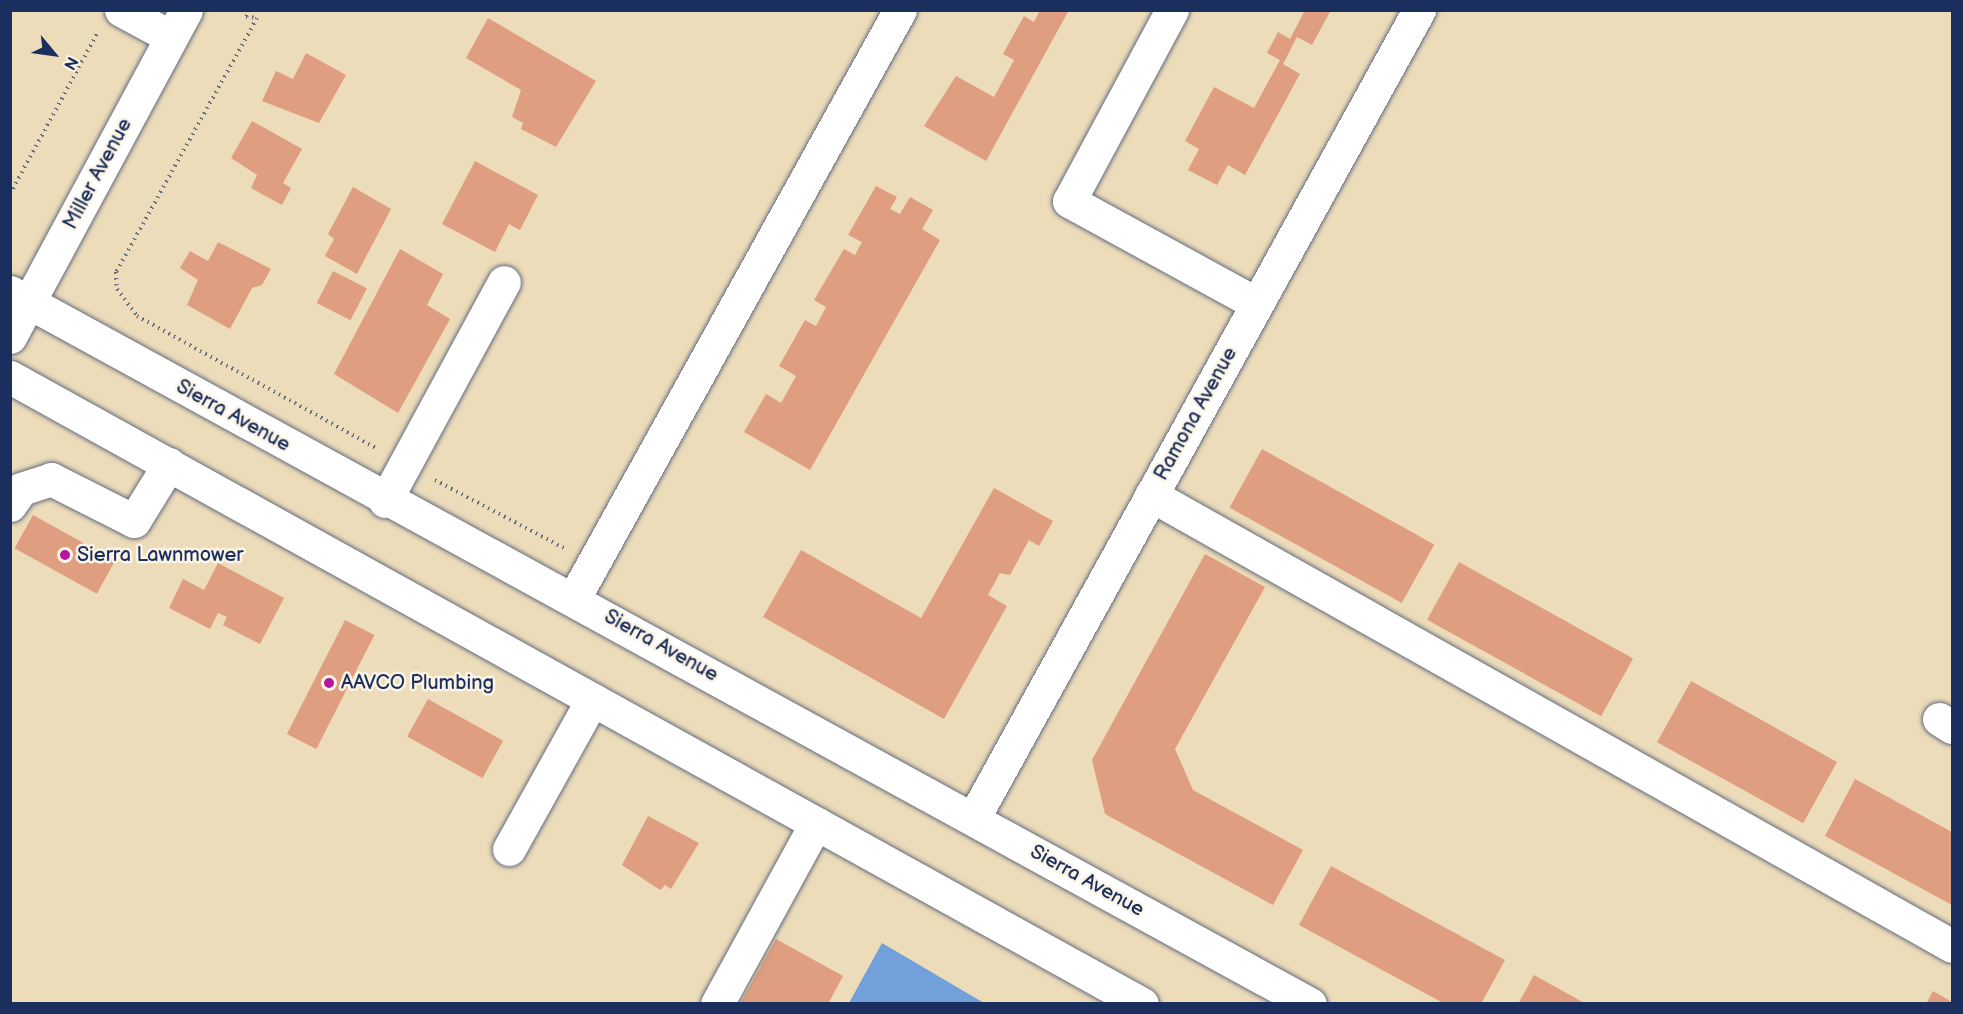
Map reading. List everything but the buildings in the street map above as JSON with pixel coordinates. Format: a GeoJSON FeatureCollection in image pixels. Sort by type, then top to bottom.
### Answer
{"type":"FeatureCollection","features":[{"type":"Feature","properties":{"kind":"main road"},"geometry":{"type":"LineString","coordinates":[[574,598],[900,10]]}},
{"type":"Feature","properties":{"kind":"main road"},"geometry":{"type":"LineString","coordinates":[[1172,10],[1069,201],[1257,304]]}},
{"type":"Feature","properties":{"kind":"main road","name":"Ramona Avenue"},"geometry":{"type":"LineString","coordinates":[[973,819],[1419,10]]}},
{"type":"Feature","properties":{"kind":"main road"},"geometry":{"type":"LineString","coordinates":[[112,16],[178,24]]}},
{"type":"Feature","properties":{"kind":"main road","name":"Miller Avenue"},"geometry":{"type":"LineString","coordinates":[[10,337],[20,298],[178,24]]}},
{"type":"Feature","properties":{"kind":"main road"},"geometry":{"type":"LineString","coordinates":[[386,501],[504,282]]}},
{"type":"Feature","properties":{"kind":"main road","name":"Sierra Avenue"},"geometry":{"type":"LineString","coordinates":[[20,298],[386,501],[574,598],[1310,1004]]}},
{"type":"Feature","properties":{"kind":"main road"},"geometry":{"type":"LineString","coordinates":[[10,377],[1142,1004]]}},
{"type":"Feature","properties":{"kind":"main road"},"geometry":{"type":"LineString","coordinates":[[10,505],[21,489],[51,479],[134,521],[169,464]]}},
{"type":"Feature","properties":{"kind":"main road"},"geometry":{"type":"LineString","coordinates":[[1151,495],[1953,946]]}},
{"type":"Feature","properties":{"kind":"main road"},"geometry":{"type":"LineString","coordinates":[[510,849],[592,700]]}},
{"type":"Feature","properties":{"kind":"main road"},"geometry":{"type":"LineString","coordinates":[[717,1004],[816,823]]}},
{"type":"Feature","properties":{"kind":"path"},"geometry":{"type":"LineString","coordinates":[[250,10],[246,17],[256,18],[116,272],[117,289],[137,316],[405,464],[594,563]]}},
{"type":"Feature","properties":{"kind":"path"},"geometry":{"type":"LineString","coordinates":[[10,194],[112,16]]}},
{"type":"Feature","properties":{"kind":"water"},"geometry":{"type":"Polygon","coordinates":[[[882,943],[984,1003],[849,1003],[882,943]]]}},
{"type":"Feature","properties":{"kind":"place","name":"Sierra Lawnmower"},"geometry":{"type":"Point","coordinates":[65,555]}},
{"type":"Feature","properties":{"kind":"place","name":"AAVCO Plumbing"},"geometry":{"type":"Point","coordinates":[329,683]}}]}
